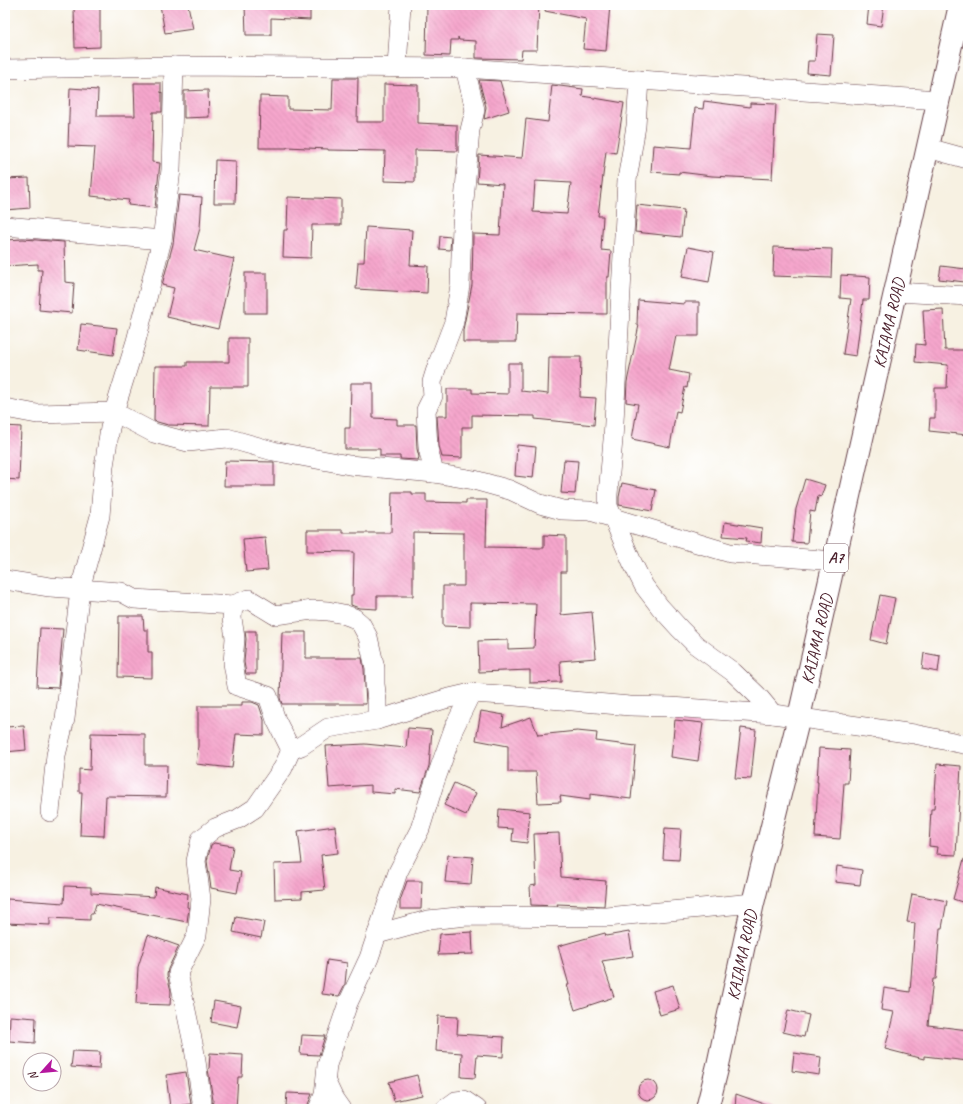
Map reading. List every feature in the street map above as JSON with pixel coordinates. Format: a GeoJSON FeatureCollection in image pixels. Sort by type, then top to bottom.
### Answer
{"type":"FeatureCollection","features":[{"type":"Feature","properties":{"kind":"highway","name":"KAIAMA ROAD"},"geometry":{"type":"LineString","coordinates":[[706,1109],[718,1065],[754,903],[835,561],[960,5]]}},
{"type":"Feature","properties":{"kind":"street"},"geometry":{"type":"LineString","coordinates":[[397,67],[401,5]]}},
{"type":"Feature","properties":{"kind":"street"},"geometry":{"type":"LineString","coordinates":[[50,812],[56,755],[65,719],[80,589],[100,516],[104,466],[114,412],[136,341],[162,240],[171,170],[174,66]]}},
{"type":"Feature","properties":{"kind":"street"},"geometry":{"type":"LineString","coordinates":[[5,69],[174,66],[465,68],[939,100]]}},
{"type":"Feature","properties":{"kind":"street"},"geometry":{"type":"LineString","coordinates":[[434,473],[428,448],[426,410],[432,396],[432,382],[437,366],[454,322],[460,285],[462,225],[470,130],[475,110],[465,68]]}},
{"type":"Feature","properties":{"kind":"street"},"geometry":{"type":"LineString","coordinates":[[639,80],[636,126],[627,180],[608,506],[612,518],[644,586],[660,607],[696,644],[711,657],[733,672],[758,696],[773,714]]}},
{"type":"Feature","properties":{"kind":"street"},"geometry":{"type":"LineString","coordinates":[[928,148],[968,159]]}},
{"type":"Feature","properties":{"kind":"street"},"geometry":{"type":"LineString","coordinates":[[5,226],[162,240]]}},
{"type":"Feature","properties":{"kind":"street"},"geometry":{"type":"LineString","coordinates":[[896,292],[968,296]]}},
{"type":"Feature","properties":{"kind":"street"},"geometry":{"type":"LineString","coordinates":[[5,408],[37,414],[114,412],[154,433],[188,442],[227,438],[273,451],[349,464],[434,473],[474,480],[510,490],[540,504],[562,510],[590,510],[730,553],[835,561]]}},
{"type":"Feature","properties":{"kind":"street"},"geometry":{"type":"LineString","coordinates":[[5,580],[50,587],[121,592],[134,599],[233,605],[249,599],[274,615],[313,610],[343,614],[354,618],[361,624],[368,637],[375,668],[377,720]]}},
{"type":"Feature","properties":{"kind":"street"},"geometry":{"type":"LineString","coordinates":[[233,605],[232,618],[235,638],[233,663],[237,686],[268,696],[276,720],[291,750]]}},
{"type":"Feature","properties":{"kind":"street"},"geometry":{"type":"LineString","coordinates":[[318,1109],[324,1096],[327,1066],[331,1049],[348,1003],[369,958],[398,872],[420,829],[454,728],[471,693]]}},
{"type":"Feature","properties":{"kind":"street"},"geometry":{"type":"LineString","coordinates":[[201,1109],[202,1102],[194,1048],[178,973],[197,935],[201,899],[196,861],[201,839],[215,828],[238,819],[256,808],[283,768],[291,750],[301,746],[328,728],[377,720],[445,699],[471,693],[630,706],[670,707],[773,714],[914,734],[968,745]]}},
{"type":"Feature","properties":{"kind":"street"},"geometry":{"type":"LineString","coordinates":[[377,934],[428,920],[468,916],[607,917],[754,903]]}},
{"type":"Feature","properties":{"kind":"street"},"geometry":{"type":"LineString","coordinates":[[326,1082],[334,1099],[341,1109]]}},
{"type":"Feature","properties":{"kind":"street"},"geometry":{"type":"LineString","coordinates":[[445,1109],[456,1101],[464,1100],[477,1109]]}},
{"type":"Feature","properties":{"kind":"building"},"geometry":{"type":"Polygon","coordinates":[[[160,5],[188,5],[193,29],[165,33],[160,5]]]}},
{"type":"Feature","properties":{"kind":"building"},"geometry":{"type":"Polygon","coordinates":[[[245,5],[310,5],[310,20],[271,18],[271,35],[246,35],[245,5]]]}},
{"type":"Feature","properties":{"kind":"building"},"geometry":{"type":"Polygon","coordinates":[[[427,5],[539,5],[537,50],[522,50],[521,59],[476,58],[476,41],[459,40],[458,37],[458,40],[451,40],[450,56],[426,55],[427,5]]]}},
{"type":"Feature","properties":{"kind":"building"},"geometry":{"type":"Polygon","coordinates":[[[546,5],[610,5],[606,51],[583,49],[586,19],[545,11],[546,5]]]}},
{"type":"Feature","properties":{"kind":"building"},"geometry":{"type":"Polygon","coordinates":[[[869,5],[884,5],[881,26],[867,24],[869,5]]]}},
{"type":"Feature","properties":{"kind":"building"},"geometry":{"type":"Polygon","coordinates":[[[74,8],[100,8],[100,47],[75,48],[74,8]]]}},
{"type":"Feature","properties":{"kind":"building"},"geometry":{"type":"Polygon","coordinates":[[[817,34],[834,35],[831,75],[807,73],[808,61],[815,61],[817,34]]]}},
{"type":"Feature","properties":{"kind":"building"},"geometry":{"type":"Polygon","coordinates":[[[333,78],[358,78],[357,122],[384,122],[384,84],[418,85],[418,123],[457,125],[457,151],[415,150],[415,182],[384,181],[385,151],[328,150],[287,147],[259,148],[260,96],[288,97],[288,109],[332,110],[333,78]]]}},
{"type":"Feature","properties":{"kind":"building"},"geometry":{"type":"Polygon","coordinates":[[[479,80],[500,81],[509,111],[484,119],[486,107],[479,80]]]}},
{"type":"Feature","properties":{"kind":"building"},"geometry":{"type":"Polygon","coordinates":[[[134,83],[161,83],[162,112],[153,112],[152,162],[160,163],[155,208],[128,205],[129,200],[91,196],[95,147],[68,146],[70,88],[98,90],[97,116],[135,116],[134,83]]]}},
{"type":"Feature","properties":{"kind":"building"},"geometry":{"type":"Polygon","coordinates":[[[552,85],[583,89],[582,96],[624,103],[616,153],[606,151],[598,216],[603,216],[601,250],[611,251],[609,277],[607,277],[607,314],[517,313],[516,342],[463,342],[463,330],[472,285],[473,234],[500,235],[503,184],[477,182],[479,155],[522,158],[526,119],[548,122],[552,85]],[[535,181],[533,212],[567,214],[571,183],[535,181]]]}},
{"type":"Feature","properties":{"kind":"building"},"geometry":{"type":"Polygon","coordinates":[[[208,90],[209,117],[184,118],[184,91],[208,90]]]}},
{"type":"Feature","properties":{"kind":"building"},"geometry":{"type":"Polygon","coordinates":[[[704,101],[750,107],[750,103],[776,104],[772,179],[712,176],[679,172],[679,174],[651,172],[653,145],[691,148],[695,108],[703,109],[704,101]]]}},
{"type":"Feature","properties":{"kind":"building"},"geometry":{"type":"Polygon","coordinates":[[[215,160],[236,161],[235,203],[214,203],[215,160]]]}},
{"type":"Feature","properties":{"kind":"building"},"geometry":{"type":"Polygon","coordinates":[[[29,178],[30,208],[5,210],[5,179],[29,178]]]}},
{"type":"Feature","properties":{"kind":"building"},"geometry":{"type":"Polygon","coordinates":[[[179,195],[202,197],[200,228],[194,250],[234,259],[218,329],[167,317],[174,288],[162,285],[173,244],[179,195]]]}},
{"type":"Feature","properties":{"kind":"building"},"geometry":{"type":"Polygon","coordinates":[[[288,197],[341,199],[341,225],[312,225],[311,258],[283,257],[284,230],[287,230],[288,197]]]}},
{"type":"Feature","properties":{"kind":"building"},"geometry":{"type":"Polygon","coordinates":[[[637,205],[684,210],[681,237],[635,232],[637,205]]]}},
{"type":"Feature","properties":{"kind":"building"},"geometry":{"type":"Polygon","coordinates":[[[366,227],[412,230],[410,265],[428,266],[427,293],[356,289],[358,262],[364,262],[366,227]]]}},
{"type":"Feature","properties":{"kind":"building"},"geometry":{"type":"Polygon","coordinates":[[[440,236],[451,237],[450,250],[439,249],[440,236]]]}},
{"type":"Feature","properties":{"kind":"building"},"geometry":{"type":"Polygon","coordinates":[[[23,239],[64,242],[65,282],[74,283],[72,313],[39,310],[42,270],[38,270],[38,264],[5,266],[5,240],[23,239]]]}},
{"type":"Feature","properties":{"kind":"building"},"geometry":{"type":"Polygon","coordinates":[[[688,247],[714,252],[709,282],[682,277],[688,247]]]}},
{"type":"Feature","properties":{"kind":"building"},"geometry":{"type":"Polygon","coordinates":[[[774,247],[832,249],[831,278],[773,276],[774,247]]]}},
{"type":"Feature","properties":{"kind":"building"},"geometry":{"type":"Polygon","coordinates":[[[941,266],[966,269],[965,282],[939,279],[941,266]]]}},
{"type":"Feature","properties":{"kind":"building"},"geometry":{"type":"Polygon","coordinates":[[[245,273],[267,273],[267,313],[245,313],[245,273]]]}},
{"type":"Feature","properties":{"kind":"building"},"geometry":{"type":"Polygon","coordinates":[[[841,275],[870,277],[869,300],[863,300],[856,356],[843,354],[851,299],[840,298],[841,275]]]}},
{"type":"Feature","properties":{"kind":"building"},"geometry":{"type":"Polygon","coordinates":[[[638,300],[684,304],[684,302],[699,302],[699,336],[676,336],[669,370],[689,374],[687,388],[685,387],[680,412],[676,411],[670,447],[632,439],[638,404],[626,402],[627,382],[639,325],[637,325],[638,300]]]}},
{"type":"Feature","properties":{"kind":"building"},"geometry":{"type":"Polygon","coordinates":[[[943,309],[945,350],[968,350],[968,435],[929,431],[930,418],[935,418],[935,388],[947,388],[948,365],[915,362],[916,344],[925,345],[923,310],[943,309]]]}},
{"type":"Feature","properties":{"kind":"building"},"geometry":{"type":"Polygon","coordinates":[[[81,324],[117,328],[113,355],[78,350],[81,324]]]}},
{"type":"Feature","properties":{"kind":"building"},"geometry":{"type":"Polygon","coordinates":[[[229,338],[248,338],[248,387],[210,387],[209,426],[168,425],[154,421],[155,366],[187,366],[187,362],[229,362],[229,338]]]}},
{"type":"Feature","properties":{"kind":"building"},"geometry":{"type":"Polygon","coordinates":[[[549,357],[581,357],[580,397],[596,398],[594,425],[535,419],[535,416],[472,415],[472,427],[462,427],[462,458],[442,457],[439,446],[437,416],[447,416],[447,389],[472,389],[472,393],[508,394],[508,363],[521,363],[521,391],[548,394],[549,357]]]}},
{"type":"Feature","properties":{"kind":"building"},"geometry":{"type":"Polygon","coordinates":[[[351,383],[373,383],[373,418],[397,419],[397,425],[416,425],[418,460],[400,459],[400,456],[380,456],[380,449],[345,449],[345,428],[350,428],[351,383]]]}},
{"type":"Feature","properties":{"kind":"building"},"geometry":{"type":"Polygon","coordinates":[[[5,426],[21,427],[19,480],[5,479],[5,426]]]}},
{"type":"Feature","properties":{"kind":"building"},"geometry":{"type":"Polygon","coordinates":[[[517,445],[536,447],[533,478],[515,476],[517,445]]]}},
{"type":"Feature","properties":{"kind":"building"},"geometry":{"type":"Polygon","coordinates":[[[564,460],[578,461],[575,494],[561,493],[564,460]]]}},
{"type":"Feature","properties":{"kind":"building"},"geometry":{"type":"Polygon","coordinates":[[[225,461],[274,462],[274,486],[224,486],[225,461]]]}},
{"type":"Feature","properties":{"kind":"building"},"geometry":{"type":"Polygon","coordinates":[[[805,479],[825,485],[821,497],[818,496],[815,512],[810,511],[807,543],[792,542],[796,509],[805,479]]]}},
{"type":"Feature","properties":{"kind":"building"},"geometry":{"type":"Polygon","coordinates":[[[622,483],[656,490],[652,511],[619,505],[622,483]]]}},
{"type":"Feature","properties":{"kind":"building"},"geometry":{"type":"Polygon","coordinates":[[[392,492],[426,494],[426,502],[466,503],[466,500],[487,500],[486,547],[544,548],[544,535],[566,536],[566,572],[561,572],[561,615],[592,612],[596,658],[560,661],[561,682],[530,683],[530,670],[479,672],[478,641],[508,640],[508,649],[534,648],[536,604],[470,603],[470,627],[443,626],[443,586],[464,586],[464,533],[413,532],[413,596],[377,596],[377,609],[359,608],[351,605],[351,595],[353,595],[354,552],[307,551],[307,530],[343,530],[343,533],[391,533],[392,492]]]}},
{"type":"Feature","properties":{"kind":"building"},"geometry":{"type":"Polygon","coordinates":[[[725,522],[762,528],[761,543],[746,541],[747,538],[723,536],[725,522]]]}},
{"type":"Feature","properties":{"kind":"building"},"geometry":{"type":"Polygon","coordinates":[[[265,537],[268,570],[246,572],[243,539],[265,537]]]}},
{"type":"Feature","properties":{"kind":"building"},"geometry":{"type":"Polygon","coordinates":[[[880,595],[895,598],[886,644],[871,640],[880,595]]]}},
{"type":"Feature","properties":{"kind":"building"},"geometry":{"type":"Polygon","coordinates":[[[119,616],[143,616],[144,630],[148,630],[148,652],[152,652],[152,678],[118,677],[119,616]]]}},
{"type":"Feature","properties":{"kind":"building"},"geometry":{"type":"Polygon","coordinates":[[[40,628],[63,629],[58,688],[37,687],[40,628]]]}},
{"type":"Feature","properties":{"kind":"building"},"geometry":{"type":"Polygon","coordinates":[[[245,631],[256,631],[256,674],[246,674],[244,662],[246,639],[245,631]]]}},
{"type":"Feature","properties":{"kind":"building"},"geometry":{"type":"Polygon","coordinates":[[[282,632],[306,632],[306,658],[362,658],[366,704],[282,704],[280,698],[282,632]]]}},
{"type":"Feature","properties":{"kind":"building"},"geometry":{"type":"Polygon","coordinates":[[[924,653],[940,656],[938,672],[922,669],[924,653]]]}},
{"type":"Feature","properties":{"kind":"building"},"geometry":{"type":"Polygon","coordinates":[[[242,702],[252,702],[259,705],[264,720],[264,735],[236,734],[232,768],[196,764],[198,746],[198,706],[242,706],[242,702]]]}},
{"type":"Feature","properties":{"kind":"building"},"geometry":{"type":"Polygon","coordinates":[[[481,711],[504,715],[502,727],[531,717],[538,735],[577,731],[597,733],[596,741],[636,746],[631,799],[590,794],[590,800],[560,796],[561,802],[538,803],[536,772],[508,772],[508,746],[476,740],[481,711]]]}},
{"type":"Feature","properties":{"kind":"building"},"geometry":{"type":"Polygon","coordinates":[[[675,720],[703,723],[698,761],[671,757],[675,720]]]}},
{"type":"Feature","properties":{"kind":"building"},"geometry":{"type":"Polygon","coordinates":[[[24,726],[26,750],[5,752],[5,727],[24,726]]]}},
{"type":"Feature","properties":{"kind":"building"},"geometry":{"type":"Polygon","coordinates":[[[408,728],[432,730],[429,766],[420,792],[395,789],[395,794],[371,792],[371,785],[329,788],[326,746],[365,744],[406,748],[408,728]]]}},
{"type":"Feature","properties":{"kind":"building"},"geometry":{"type":"Polygon","coordinates":[[[741,728],[756,730],[751,779],[735,778],[741,728]]]}},
{"type":"Feature","properties":{"kind":"building"},"geometry":{"type":"Polygon","coordinates":[[[91,733],[145,734],[145,765],[167,765],[166,797],[106,796],[104,836],[80,835],[82,792],[79,792],[79,769],[90,770],[91,733]]]}},
{"type":"Feature","properties":{"kind":"building"},"geometry":{"type":"Polygon","coordinates":[[[819,748],[850,750],[848,783],[844,783],[840,839],[815,837],[819,748]]]}},
{"type":"Feature","properties":{"kind":"building"},"geometry":{"type":"Polygon","coordinates":[[[937,764],[961,766],[956,855],[936,854],[937,847],[929,846],[931,809],[934,809],[937,764]]]}},
{"type":"Feature","properties":{"kind":"building"},"geometry":{"type":"Polygon","coordinates":[[[454,783],[476,793],[466,815],[444,805],[454,783]]]}},
{"type":"Feature","properties":{"kind":"building"},"geometry":{"type":"Polygon","coordinates":[[[499,809],[530,812],[527,843],[512,841],[513,829],[498,828],[499,809]]]}},
{"type":"Feature","properties":{"kind":"building"},"geometry":{"type":"Polygon","coordinates":[[[335,826],[338,853],[321,855],[325,890],[302,892],[302,898],[275,899],[274,864],[302,863],[298,831],[335,826]]]}},
{"type":"Feature","properties":{"kind":"building"},"geometry":{"type":"Polygon","coordinates":[[[665,828],[681,829],[679,860],[663,859],[665,828]]]}},
{"type":"Feature","properties":{"kind":"building"},"geometry":{"type":"Polygon","coordinates":[[[559,833],[561,877],[606,881],[604,906],[557,904],[558,906],[531,905],[530,886],[536,885],[534,834],[559,833]]]}},
{"type":"Feature","properties":{"kind":"building"},"geometry":{"type":"Polygon","coordinates":[[[214,843],[233,846],[229,870],[241,872],[237,893],[211,888],[207,861],[211,845],[214,843]]]}},
{"type":"Feature","properties":{"kind":"building"},"geometry":{"type":"Polygon","coordinates":[[[448,855],[473,857],[471,884],[445,882],[448,855]]]}},
{"type":"Feature","properties":{"kind":"building"},"geometry":{"type":"Polygon","coordinates":[[[964,859],[968,859],[968,904],[953,899],[964,859]]]}},
{"type":"Feature","properties":{"kind":"building"},"geometry":{"type":"Polygon","coordinates":[[[837,866],[862,870],[860,885],[835,882],[837,866]]]}},
{"type":"Feature","properties":{"kind":"building"},"geometry":{"type":"Polygon","coordinates":[[[407,881],[422,881],[421,909],[400,909],[400,901],[407,881]]]}},
{"type":"Feature","properties":{"kind":"building"},"geometry":{"type":"Polygon","coordinates":[[[65,886],[91,887],[91,893],[154,897],[155,887],[188,894],[187,907],[189,908],[187,922],[96,904],[93,914],[90,914],[90,920],[50,918],[50,925],[6,923],[7,899],[64,903],[65,886]]]}},
{"type":"Feature","properties":{"kind":"building"},"geometry":{"type":"Polygon","coordinates":[[[912,894],[947,901],[942,928],[940,928],[936,979],[933,979],[928,1025],[968,1030],[968,1061],[924,1056],[924,1059],[885,1049],[894,1012],[881,1010],[884,988],[910,992],[915,923],[907,922],[912,894]]]}},
{"type":"Feature","properties":{"kind":"building"},"geometry":{"type":"Polygon","coordinates":[[[236,917],[264,922],[261,938],[233,932],[236,917]]]}},
{"type":"Feature","properties":{"kind":"building"},"geometry":{"type":"Polygon","coordinates":[[[472,932],[473,954],[438,955],[440,934],[472,932]]]}},
{"type":"Feature","properties":{"kind":"building"},"geometry":{"type":"Polygon","coordinates":[[[629,932],[633,956],[602,961],[614,997],[575,1010],[567,985],[569,985],[558,946],[605,933],[606,936],[629,932]]]}},
{"type":"Feature","properties":{"kind":"building"},"geometry":{"type":"Polygon","coordinates":[[[148,935],[179,946],[168,969],[167,975],[171,991],[170,1005],[136,1004],[138,967],[148,935]]]}},
{"type":"Feature","properties":{"kind":"building"},"geometry":{"type":"Polygon","coordinates":[[[327,960],[347,963],[345,984],[339,996],[322,994],[327,960]]]}},
{"type":"Feature","properties":{"kind":"building"},"geometry":{"type":"Polygon","coordinates":[[[673,985],[680,1009],[660,1015],[653,991],[673,985]]]}},
{"type":"Feature","properties":{"kind":"building"},"geometry":{"type":"Polygon","coordinates":[[[214,1001],[241,1006],[237,1027],[211,1022],[214,1001]]]}},
{"type":"Feature","properties":{"kind":"building"},"geometry":{"type":"Polygon","coordinates":[[[788,1010],[809,1015],[804,1037],[783,1032],[788,1010]]]}},
{"type":"Feature","properties":{"kind":"building"},"geometry":{"type":"Polygon","coordinates":[[[10,1016],[36,1018],[35,1043],[9,1041],[10,1016]]]}},
{"type":"Feature","properties":{"kind":"building"},"geometry":{"type":"Polygon","coordinates":[[[438,1016],[458,1017],[457,1034],[504,1037],[503,1057],[477,1055],[475,1078],[461,1077],[462,1053],[436,1051],[438,1016]]]}},
{"type":"Feature","properties":{"kind":"building"},"geometry":{"type":"Polygon","coordinates":[[[302,1035],[325,1036],[319,1055],[300,1054],[302,1035]]]}},
{"type":"Feature","properties":{"kind":"building"},"geometry":{"type":"Polygon","coordinates":[[[73,1051],[100,1052],[99,1069],[71,1067],[73,1051]]]}},
{"type":"Feature","properties":{"kind":"building"},"geometry":{"type":"Polygon","coordinates":[[[210,1053],[243,1055],[242,1077],[238,1077],[236,1109],[212,1109],[213,1100],[208,1069],[210,1053]]]}},
{"type":"Feature","properties":{"kind":"building"},"geometry":{"type":"Polygon","coordinates":[[[794,1053],[821,1057],[819,1075],[792,1071],[794,1053]]]}},
{"type":"Feature","properties":{"kind":"building"},"geometry":{"type":"Polygon","coordinates":[[[186,1072],[191,1104],[170,1107],[166,1075],[186,1072]]]}},
{"type":"Feature","properties":{"kind":"building"},"geometry":{"type":"Polygon","coordinates":[[[417,1075],[422,1095],[394,1101],[389,1082],[417,1075]]]}},
{"type":"Feature","properties":{"kind":"building"},"geometry":{"type":"Polygon","coordinates":[[[648,1080],[655,1083],[658,1090],[655,1097],[648,1100],[641,1097],[638,1090],[641,1083],[648,1080]]]}},
{"type":"Feature","properties":{"kind":"building"},"geometry":{"type":"Polygon","coordinates":[[[287,1093],[312,1094],[307,1107],[286,1106],[287,1093]]]}},
{"type":"Feature","properties":{"kind":"building"},"geometry":{"type":"Polygon","coordinates":[[[736,1094],[773,1107],[773,1109],[735,1109],[736,1094]]]}}]}
